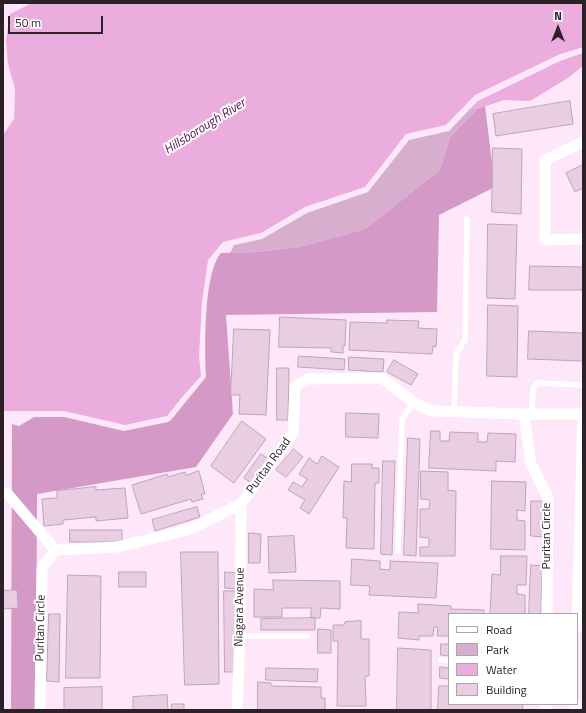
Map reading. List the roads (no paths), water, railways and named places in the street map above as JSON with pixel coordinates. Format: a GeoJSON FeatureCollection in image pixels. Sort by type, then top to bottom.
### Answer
{"type":"FeatureCollection","features":[{"type":"Feature","properties":{"kind":"street"},"geometry":{"type":"LineString","coordinates":[[583,142],[545,160],[545,240],[583,239]]}},
{"type":"Feature","properties":{"kind":"street","name":"Puritan Road"},"geometry":{"type":"LineString","coordinates":[[54,550],[118,547],[181,532],[241,504],[293,433],[295,387],[307,379],[382,378],[413,402],[431,411],[583,414]]}},
{"type":"Feature","properties":{"kind":"street","name":"Puritan Circle"},"geometry":{"type":"LineString","coordinates":[[528,414],[531,464],[548,498],[547,613]]}},
{"type":"Feature","properties":{"kind":"street"},"geometry":{"type":"LineString","coordinates":[[578,617],[581,585],[583,414]]}},
{"type":"Feature","properties":{"kind":"street"},"geometry":{"type":"LineString","coordinates":[[7,493],[54,550]]}},
{"type":"Feature","properties":{"kind":"street","name":"Niagara Avenue"},"geometry":{"type":"LineString","coordinates":[[237,710],[240,636],[241,504]]}},
{"type":"Feature","properties":{"kind":"street","name":"Puritan Circle"},"geometry":{"type":"LineString","coordinates":[[40,710],[42,569],[54,550]]}},
{"type":"Feature","properties":{"kind":"lane"},"geometry":{"type":"LineString","coordinates":[[454,412],[456,354],[465,340],[467,219]]}},
{"type":"Feature","properties":{"kind":"lane"},"geometry":{"type":"LineString","coordinates":[[528,414],[533,390],[537,383],[583,385]]}},
{"type":"Feature","properties":{"kind":"lane"},"geometry":{"type":"LineString","coordinates":[[398,551],[402,420],[413,402]]}},
{"type":"Feature","properties":{"kind":"lane"},"geometry":{"type":"LineString","coordinates":[[240,636],[307,636]]}},
{"type":"Feature","properties":{"kind":"lane"},"geometry":{"type":"LineString","coordinates":[[441,660],[448,661]]}},
{"type":"Feature","properties":{"kind":"water","name":"Hillsborough River"},"geometry":{"type":"Polygon","coordinates":[[[32,3],[583,3],[583,47],[558,55],[475,95],[446,125],[406,134],[365,187],[305,207],[261,233],[223,242],[208,260],[202,302],[199,356],[201,376],[167,416],[125,425],[64,411],[3,411],[3,135],[14,119],[15,89],[8,64],[6,40],[10,14],[32,3]]]}},
{"type":"Feature","properties":{"kind":"water"},"geometry":{"type":"Polygon","coordinates":[[[583,53],[583,66],[568,78],[530,101],[504,100],[477,109],[470,109],[478,101],[560,61],[583,53]]]}}]}
